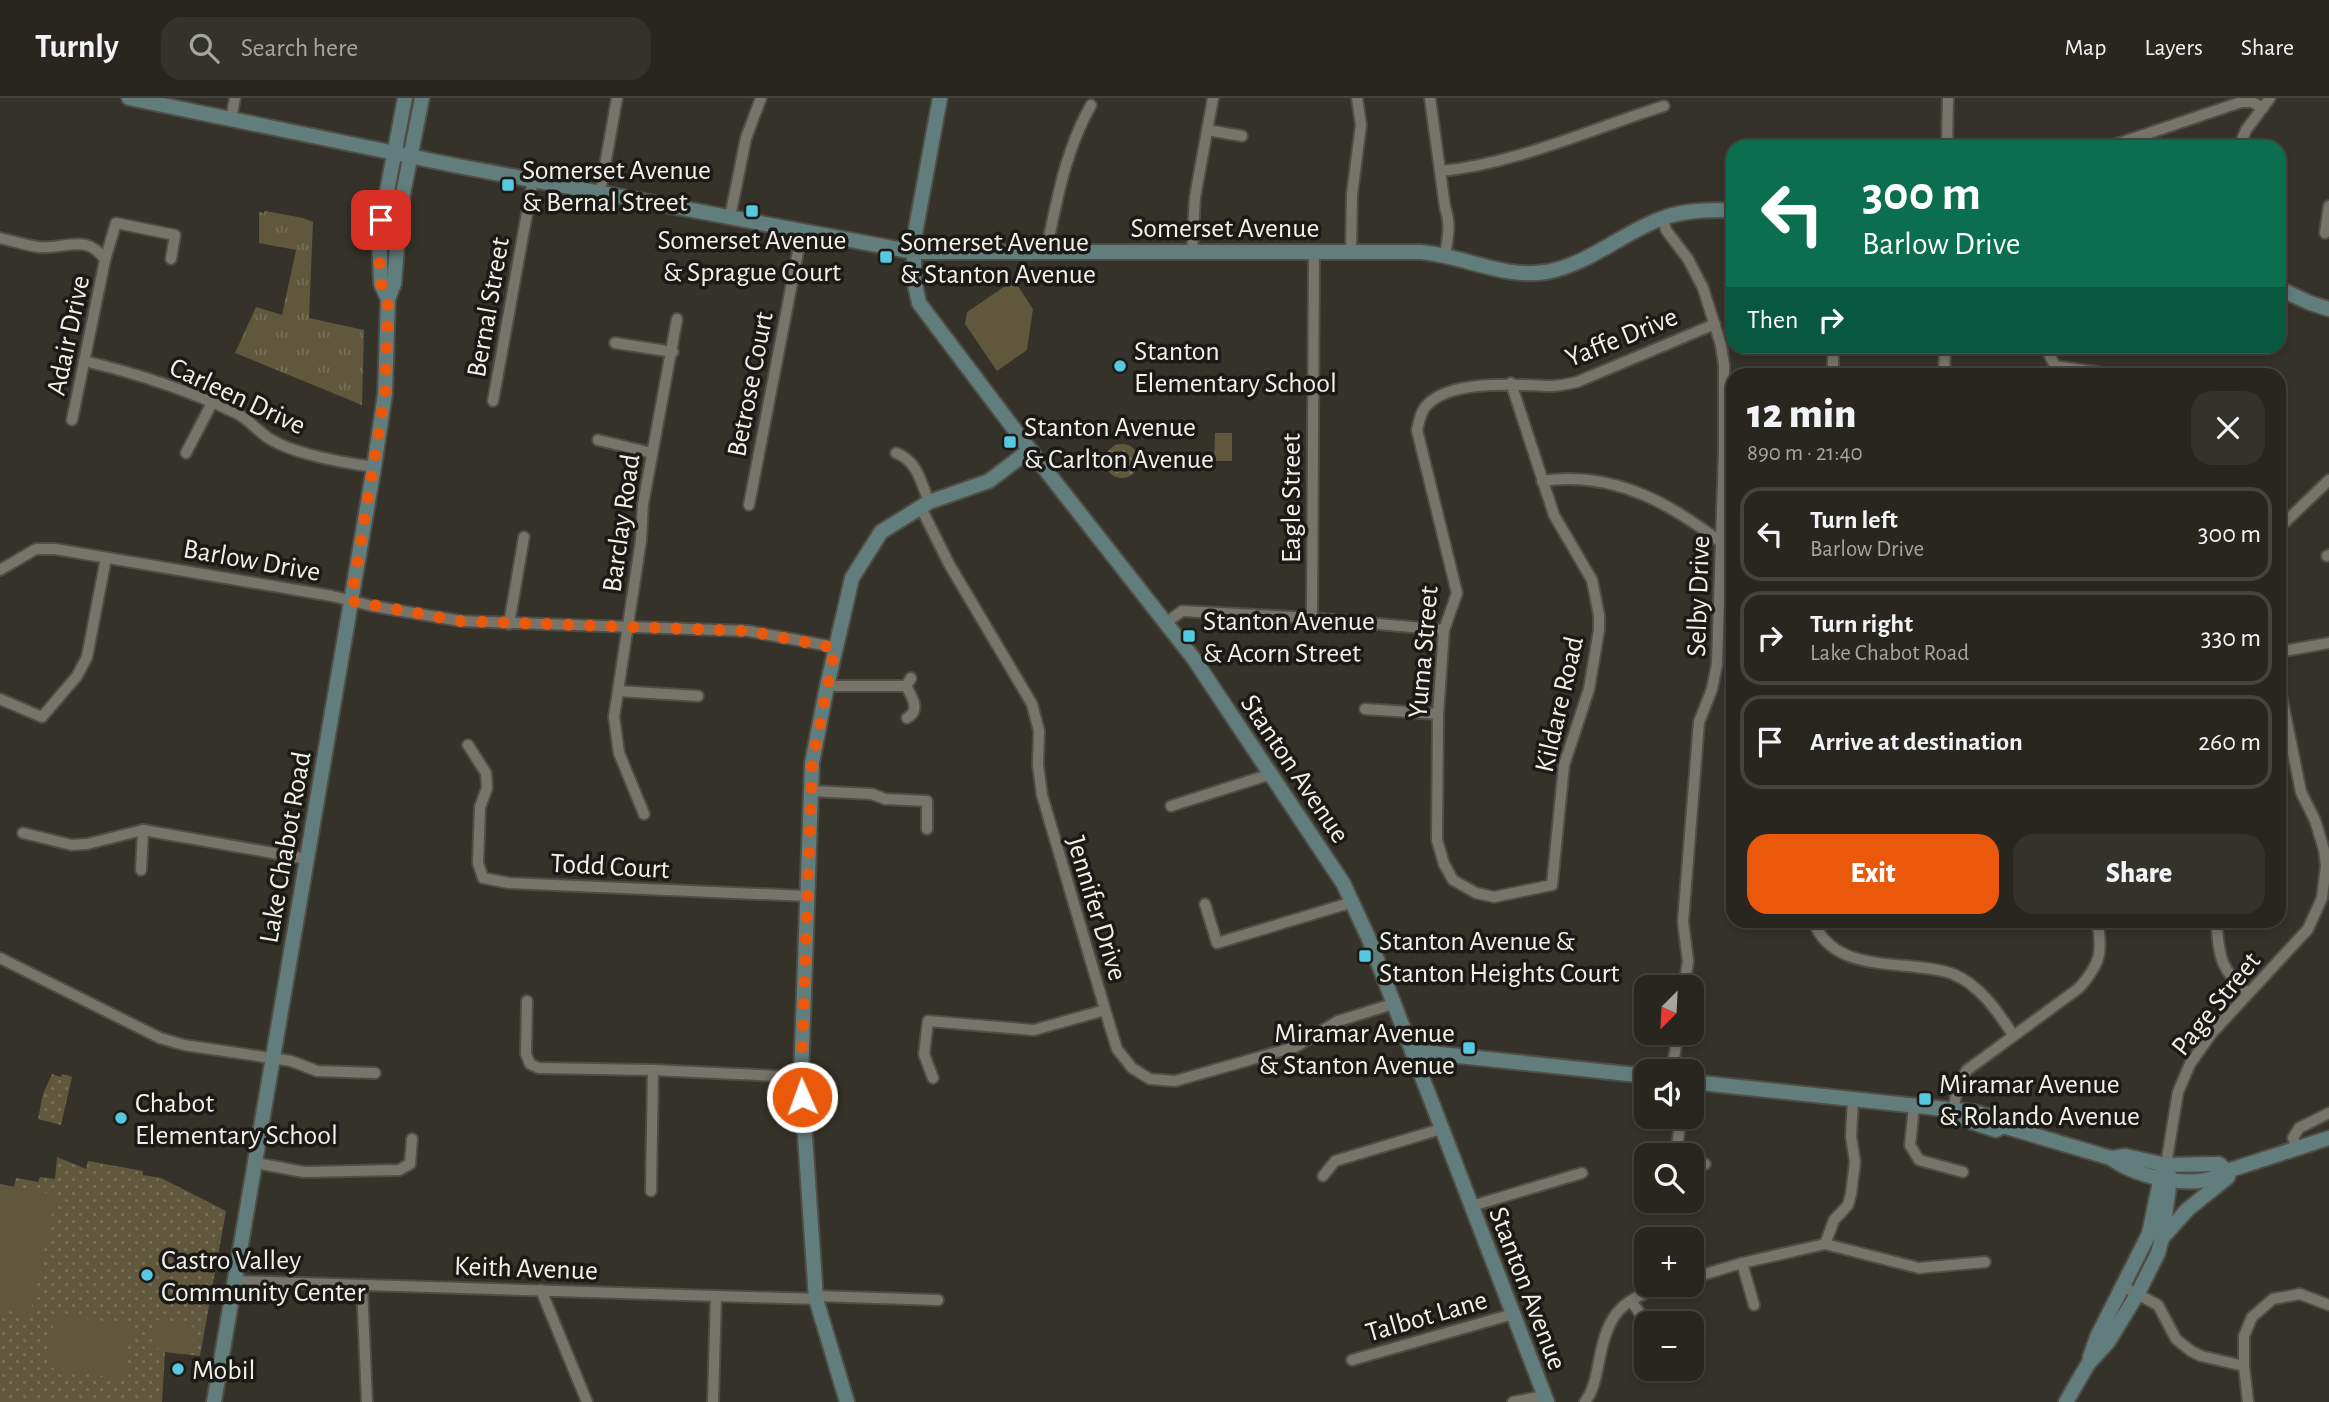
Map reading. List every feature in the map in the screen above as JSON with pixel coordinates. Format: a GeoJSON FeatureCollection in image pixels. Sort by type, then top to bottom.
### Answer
{"type":"FeatureCollection","features":[{"type":"Feature","properties":{"kind":"street","name":"Somerset Avenue"},"geometry":{"type":"LineString","coordinates":[[129,98],[533,180],[914,252],[1420,252],[1445,255],[1515,273],[1546,272],[1588,257],[1663,218],[1692,212],[1726,210]]}},
{"type":"Feature","properties":{"kind":"street"},"geometry":{"type":"LineString","coordinates":[[231,119],[235,98]]}},
{"type":"Feature","properties":{"kind":"street","name":"Lake Chabot Road"},"geometry":{"type":"LineString","coordinates":[[388,299],[381,284],[381,220],[405,98]]}},
{"type":"Feature","properties":{"kind":"street","name":"Lake Chabot Road"},"geometry":{"type":"LineString","coordinates":[[214,1402],[374,467],[385,394],[388,299],[394,284],[397,233],[422,98]]}},
{"type":"Feature","properties":{"kind":"street"},"geometry":{"type":"LineString","coordinates":[[600,193],[617,98]]}},
{"type":"Feature","properties":{"kind":"street"},"geometry":{"type":"LineString","coordinates":[[730,217],[744,148],[761,98]]}},
{"type":"Feature","properties":{"kind":"street","name":"Stanton Avenue"},"geometry":{"type":"LineString","coordinates":[[940,98],[914,239],[915,290],[919,303],[1194,659],[1337,874],[1353,902],[1394,1004],[1546,1399]]}},
{"type":"Feature","properties":{"kind":"street"},"geometry":{"type":"LineString","coordinates":[[1192,251],[1195,197],[1213,98]]}},
{"type":"Feature","properties":{"kind":"street"},"geometry":{"type":"LineString","coordinates":[[1351,252],[1352,194],[1361,125],[1357,98]]}},
{"type":"Feature","properties":{"kind":"street"},"geometry":{"type":"LineString","coordinates":[[1430,98],[1450,225],[1445,255]]}},
{"type":"Feature","properties":{"kind":"street"},"geometry":{"type":"LineString","coordinates":[[1947,140],[1948,98]]}},
{"type":"Feature","properties":{"kind":"street"},"geometry":{"type":"LineString","coordinates":[[2242,140],[2246,130],[2270,98]]}},
{"type":"Feature","properties":{"kind":"street"},"geometry":{"type":"LineString","coordinates":[[2129,140],[2241,102],[2252,102],[2263,108]]}},
{"type":"Feature","properties":{"kind":"street"},"geometry":{"type":"LineString","coordinates":[[1046,251],[1068,153],[1091,105]]}},
{"type":"Feature","properties":{"kind":"street"},"geometry":{"type":"LineString","coordinates":[[1441,171],[1478,166],[1517,156],[1664,106]]}},
{"type":"Feature","properties":{"kind":"street"},"geometry":{"type":"LineString","coordinates":[[1207,130],[1242,136]]}},
{"type":"Feature","properties":{"kind":"street","name":"Bernal Street"},"geometry":{"type":"LineString","coordinates":[[494,401],[533,180]]}},
{"type":"Feature","properties":{"kind":"street"},"geometry":{"type":"LineString","coordinates":[[2325,233],[2329,206]]}},
{"type":"Feature","properties":{"kind":"street","name":"Selby Drive"},"geometry":{"type":"LineString","coordinates":[[1663,218],[1666,230],[1696,272],[1715,324],[1724,365],[1722,543],[1716,677],[1699,722],[1683,922],[1688,961],[1686,975]]}},
{"type":"Feature","properties":{"kind":"street","name":"Adair Drive"},"geometry":{"type":"LineString","coordinates":[[72,420],[105,260],[116,223],[175,235],[171,259]]}},
{"type":"Feature","properties":{"kind":"street","name":"Betrose Court"},"geometry":{"type":"LineString","coordinates":[[749,505],[802,231]]}},
{"type":"Feature","properties":{"kind":"street"},"geometry":{"type":"LineString","coordinates":[[0,238],[41,247],[77,243],[94,247],[105,260]]}},
{"type":"Feature","properties":{"kind":"street","name":"Eagle Street"},"geometry":{"type":"LineString","coordinates":[[1312,618],[1314,252]]}},
{"type":"Feature","properties":{"kind":"street"},"geometry":{"type":"LineString","coordinates":[[2286,292],[2329,309]]}},
{"type":"Feature","properties":{"kind":"street","name":"Barclay Road"},"geometry":{"type":"LineString","coordinates":[[644,814],[619,753],[614,717],[643,504],[677,319]]}},
{"type":"Feature","properties":{"kind":"street","name":"Yaffe Drive"},"geometry":{"type":"LineString","coordinates":[[1460,389],[1511,383],[1553,386],[1577,382],[1715,324]]}},
{"type":"Feature","properties":{"kind":"street"},"geometry":{"type":"LineString","coordinates":[[615,343],[673,352]]}},
{"type":"Feature","properties":{"kind":"street","name":"Carleen Drive"},"geometry":{"type":"LineString","coordinates":[[84,360],[151,378],[212,403],[240,415],[279,443],[329,458],[374,467]]}},
{"type":"Feature","properties":{"kind":"street","name":"Kildare Road"},"geometry":{"type":"LineString","coordinates":[[1511,383],[1554,515],[1591,580],[1599,615],[1589,689],[1564,765],[1552,885]]}},
{"type":"Feature","properties":{"kind":"street","name":"Yuma Street"},"geometry":{"type":"LineString","coordinates":[[1460,389],[1427,405],[1417,430],[1457,593],[1444,630],[1438,714],[1437,840],[1444,864],[1453,880],[1476,893],[1494,897],[1552,885]]}},
{"type":"Feature","properties":{"kind":"street"},"geometry":{"type":"LineString","coordinates":[[186,453],[212,403]]}},
{"type":"Feature","properties":{"kind":"street"},"geometry":{"type":"LineString","coordinates":[[598,440],[652,453]]}},
{"type":"Feature","properties":{"kind":"street"},"geometry":{"type":"LineString","coordinates":[[847,1402],[816,1298],[801,1077],[812,764],[827,685],[852,578],[881,532],[924,504],[989,481],[1030,450]]}},
{"type":"Feature","properties":{"kind":"street","name":"Jennifer Drive"},"geometry":{"type":"LineString","coordinates":[[896,453],[914,466],[924,504],[942,552],[1032,704],[1040,731],[1038,765],[1042,795],[1105,1010],[1118,1049],[1126,1063],[1143,1075],[1166,1082],[1184,1079],[1295,1047],[1338,1021],[1394,1004]]}},
{"type":"Feature","properties":{"kind":"street"},"geometry":{"type":"LineString","coordinates":[[1542,481],[1567,479],[1596,482],[1644,494],[1695,522],[1726,546]]}},
{"type":"Feature","properties":{"kind":"street"},"geometry":{"type":"LineString","coordinates":[[2286,521],[2329,480]]}},
{"type":"Feature","properties":{"kind":"street"},"geometry":{"type":"LineString","coordinates":[[509,624],[524,537]]}},
{"type":"Feature","properties":{"kind":"street","name":"Barlow Drive"},"geometry":{"type":"LineString","coordinates":[[0,570],[36,549],[55,549],[460,621],[748,631],[835,648]]}},
{"type":"Feature","properties":{"kind":"street"},"geometry":{"type":"LineString","coordinates":[[0,699],[42,717],[77,676],[87,657],[106,558]]}},
{"type":"Feature","properties":{"kind":"street"},"geometry":{"type":"LineString","coordinates":[[1166,623],[1182,611],[1312,618],[1444,630]]}},
{"type":"Feature","properties":{"kind":"street"},"geometry":{"type":"LineString","coordinates":[[2286,651],[2329,643]]}},
{"type":"Feature","properties":{"kind":"street"},"geometry":{"type":"LineString","coordinates":[[827,685],[908,682],[915,709],[912,715],[906,718]]}},
{"type":"Feature","properties":{"kind":"street"},"geometry":{"type":"LineString","coordinates":[[618,691],[698,695]]}},
{"type":"Feature","properties":{"kind":"street"},"geometry":{"type":"LineString","coordinates":[[1365,709],[1438,714]]}},
{"type":"Feature","properties":{"kind":"street","name":"Page Street"},"geometry":{"type":"LineString","coordinates":[[2165,1174],[2174,1108],[2182,1081],[2202,1045],[2308,929],[2325,883],[2326,866],[2321,837],[2301,792],[2286,718]]}},
{"type":"Feature","properties":{"kind":"street","name":"Todd Court"},"geometry":{"type":"LineString","coordinates":[[468,745],[486,773],[487,788],[480,807],[478,863],[483,878],[509,883],[806,897]]}},
{"type":"Feature","properties":{"kind":"street"},"geometry":{"type":"LineString","coordinates":[[1171,806],[1271,774]]}},
{"type":"Feature","properties":{"kind":"street"},"geometry":{"type":"LineString","coordinates":[[811,791],[872,794],[885,799],[927,802],[927,829]]}},
{"type":"Feature","properties":{"kind":"street"},"geometry":{"type":"LineString","coordinates":[[23,833],[57,843],[87,844],[143,830],[307,859]]}},
{"type":"Feature","properties":{"kind":"street"},"geometry":{"type":"LineString","coordinates":[[141,870],[143,830]]}},
{"type":"Feature","properties":{"kind":"street"},"geometry":{"type":"LineString","coordinates":[[1205,904],[1217,943],[1353,902]]}},
{"type":"Feature","properties":{"kind":"street"},"geometry":{"type":"LineString","coordinates":[[1816,928],[1835,949],[1857,960],[1953,974],[1981,992],[2013,1035]]}},
{"type":"Feature","properties":{"kind":"street"},"geometry":{"type":"LineString","coordinates":[[1954,1111],[1958,1085],[1967,1070],[2079,988],[2091,974],[2101,943],[2098,928]]}},
{"type":"Feature","properties":{"kind":"street"},"geometry":{"type":"LineString","coordinates":[[2217,928],[2223,966],[2248,993]]}},
{"type":"Feature","properties":{"kind":"street"},"geometry":{"type":"LineString","coordinates":[[0,958],[160,1038],[184,1045],[291,1061],[317,1071],[375,1073]]}},
{"type":"Feature","properties":{"kind":"street"},"geometry":{"type":"LineString","coordinates":[[527,1000],[526,1054],[530,1064],[539,1068],[801,1077]]}},
{"type":"Feature","properties":{"kind":"street"},"geometry":{"type":"LineString","coordinates":[[933,1078],[924,1054],[928,1021],[1034,1030],[1105,1010]]}},
{"type":"Feature","properties":{"kind":"street"},"geometry":{"type":"LineString","coordinates":[[1412,1051],[1634,1075]]}},
{"type":"Feature","properties":{"kind":"street"},"geometry":{"type":"LineString","coordinates":[[651,1191],[653,1070]]}},
{"type":"Feature","properties":{"kind":"street"},"geometry":{"type":"LineString","coordinates":[[1704,1083],[1974,1112],[2000,1119],[2003,1126],[2111,1158],[2126,1156],[2165,1174],[2209,1179],[2329,1138]]}},
{"type":"Feature","properties":{"kind":"street"},"geometry":{"type":"LineString","coordinates":[[1825,1244],[1834,1220],[1847,1205],[1851,1194],[1855,1162],[1851,1136],[1853,1100]]}},
{"type":"Feature","properties":{"kind":"street"},"geometry":{"type":"LineString","coordinates":[[1914,1107],[1910,1145],[1919,1160],[1963,1172]]}},
{"type":"Feature","properties":{"kind":"street"},"geometry":{"type":"LineString","coordinates":[[2297,1149],[2293,1138],[2299,1128],[2329,1113]]}},
{"type":"Feature","properties":{"kind":"street"},"geometry":{"type":"LineString","coordinates":[[1323,1176],[1335,1161],[1441,1129]]}},
{"type":"Feature","properties":{"kind":"street"},"geometry":{"type":"LineString","coordinates":[[256,1163],[304,1172],[399,1170],[410,1164],[412,1139]]}},
{"type":"Feature","properties":{"kind":"street"},"geometry":{"type":"LineString","coordinates":[[2162,1238],[2232,1169]]}},
{"type":"Feature","properties":{"kind":"street"},"geometry":{"type":"LineString","coordinates":[[1472,1206],[1581,1173]]}},
{"type":"Feature","properties":{"kind":"street"},"geometry":{"type":"LineString","coordinates":[[2088,1364],[2108,1342],[2138,1293],[2158,1253],[2162,1238],[2165,1174]]}},
{"type":"Feature","properties":{"kind":"street"},"geometry":{"type":"LineString","coordinates":[[2066,1402],[2088,1364],[2097,1337],[2150,1234],[2165,1174]]}},
{"type":"Feature","properties":{"kind":"street"},"geometry":{"type":"LineString","coordinates":[[1704,1274],[1825,1244],[1919,1268],[1985,1262]]}},
{"type":"Feature","properties":{"kind":"street"},"geometry":{"type":"LineString","coordinates":[[1742,1263],[1754,1305]]}},
{"type":"Feature","properties":{"kind":"street","name":"Keith Avenue"},"geometry":{"type":"LineString","coordinates":[[235,1281],[938,1300]]}},
{"type":"Feature","properties":{"kind":"street"},"geometry":{"type":"LineString","coordinates":[[362,1286],[367,1402]]}},
{"type":"Feature","properties":{"kind":"street"},"geometry":{"type":"LineString","coordinates":[[2124,1287],[2158,1305],[2176,1339],[2191,1351],[2244,1366]]}},
{"type":"Feature","properties":{"kind":"street"},"geometry":{"type":"LineString","coordinates":[[541,1290],[587,1402]]}},
{"type":"Feature","properties":{"kind":"street"},"geometry":{"type":"LineString","coordinates":[[2248,1402],[2244,1336],[2252,1317],[2273,1299],[2301,1294],[2329,1305]]}},
{"type":"Feature","properties":{"kind":"street"},"geometry":{"type":"LineString","coordinates":[[713,1402],[716,1296]]}},
{"type":"Feature","properties":{"kind":"street"},"geometry":{"type":"LineString","coordinates":[[1585,1402],[1593,1388],[1607,1326],[1618,1311],[1639,1297]]}},
{"type":"Feature","properties":{"kind":"street"},"geometry":{"type":"LineString","coordinates":[[1631,1301],[1638,1311]]}},
{"type":"Feature","properties":{"kind":"street","name":"Talbot Lane"},"geometry":{"type":"LineString","coordinates":[[1352,1360],[1513,1314]]}},
{"type":"Feature","properties":{"kind":"street"},"geometry":{"type":"LineString","coordinates":[[1513,1402],[1546,1399]]}},
{"type":"Feature","properties":{"kind":"green space"},"geometry":{"type":"Polygon","coordinates":[[[259,212],[313,222],[309,318],[364,330],[362,405],[235,353],[256,307],[282,315],[296,250],[259,243],[259,212]]]}},
{"type":"Feature","properties":{"kind":"green space"},"geometry":{"type":"Polygon","coordinates":[[[1014,280],[1033,309],[1027,350],[997,371],[965,324],[967,312],[1014,280]]]}},
{"type":"Feature","properties":{"kind":"green space"},"geometry":{"type":"Polygon","coordinates":[[[1215,433],[1232,433],[1232,461],[1214,461],[1215,433]]]}},
{"type":"Feature","properties":{"kind":"green space"},"geometry":{"type":"Polygon","coordinates":[[[1122,444],[1134,449],[1139,461],[1134,473],[1122,478],[1110,473],[1105,461],[1110,449],[1122,444]]]}},
{"type":"Feature","properties":{"kind":"green space"},"geometry":{"type":"Polygon","coordinates":[[[52,1074],[72,1077],[61,1125],[38,1119],[43,1094],[52,1074]]]}},
{"type":"Feature","properties":{"kind":"green space"},"geometry":{"type":"Polygon","coordinates":[[[57,1157],[86,1169],[88,1161],[143,1171],[143,1175],[161,1178],[226,1211],[200,1356],[165,1352],[162,1402],[0,1402],[0,1184],[14,1187],[16,1178],[38,1182],[40,1177],[55,1179],[57,1157]]]}},
{"type":"Feature","properties":{"kind":"green space"},"geometry":{"type":"Polygon","coordinates":[[[0,1184],[51,1194],[55,1201],[30,1315],[0,1305],[0,1184]]]}},
{"type":"Feature","properties":{"kind":"green space"},"geometry":{"type":"Polygon","coordinates":[[[58,1315],[125,1324],[131,1330],[123,1375],[116,1378],[52,1368],[47,1363],[54,1319],[58,1315]]]}},
{"type":"Feature","properties":{"kind":"green space"},"geometry":{"type":"Polygon","coordinates":[[[156,1320],[192,1326],[195,1331],[192,1350],[187,1353],[151,1347],[156,1320]]]}},
{"type":"Feature","properties":{"kind":"place","name":"Somerset Avenue & Bernal Street"},"geometry":{"type":"Point","coordinates":[508,185]}},
{"type":"Feature","properties":{"kind":"place","name":"Somerset Avenue & Sprague Court"},"geometry":{"type":"Point","coordinates":[752,211]}},
{"type":"Feature","properties":{"kind":"place","name":"Somerset Avenue & Stanton Avenue"},"geometry":{"type":"Point","coordinates":[886,257]}},
{"type":"Feature","properties":{"kind":"place","name":"Stanton Elementary School"},"geometry":{"type":"Point","coordinates":[1120,366]}},
{"type":"Feature","properties":{"kind":"place","name":"Stanton Avenue & Carlton Avenue"},"geometry":{"type":"Point","coordinates":[1010,442]}},
{"type":"Feature","properties":{"kind":"place","name":"Stanton Avenue & Acorn Street"},"geometry":{"type":"Point","coordinates":[1189,636]}},
{"type":"Feature","properties":{"kind":"place","name":"Stanton Avenue & Stanton Heights Court"},"geometry":{"type":"Point","coordinates":[1365,956]}},
{"type":"Feature","properties":{"kind":"place","name":"Miramar Avenue & Stanton Avenue"},"geometry":{"type":"Point","coordinates":[1469,1048]}},
{"type":"Feature","properties":{"kind":"place","name":"Miramar Avenue & Rolando Avenue"},"geometry":{"type":"Point","coordinates":[1925,1099]}},
{"type":"Feature","properties":{"kind":"place","name":"Chabot Elementary School"},"geometry":{"type":"Point","coordinates":[121,1118]}},
{"type":"Feature","properties":{"kind":"place","name":"Castro Valley Community Center"},"geometry":{"type":"Point","coordinates":[147,1275]}},
{"type":"Feature","properties":{"kind":"place","name":"Mobil"},"geometry":{"type":"Point","coordinates":[178,1369]}},
{"type":"Feature","properties":{"kind":"route"},"geometry":{"type":"LineString","coordinates":[[381,220],[381,284],[388,299],[385,394],[351,601],[460,621],[748,631],[835,648],[812,764],[802,1097]]}}]}
